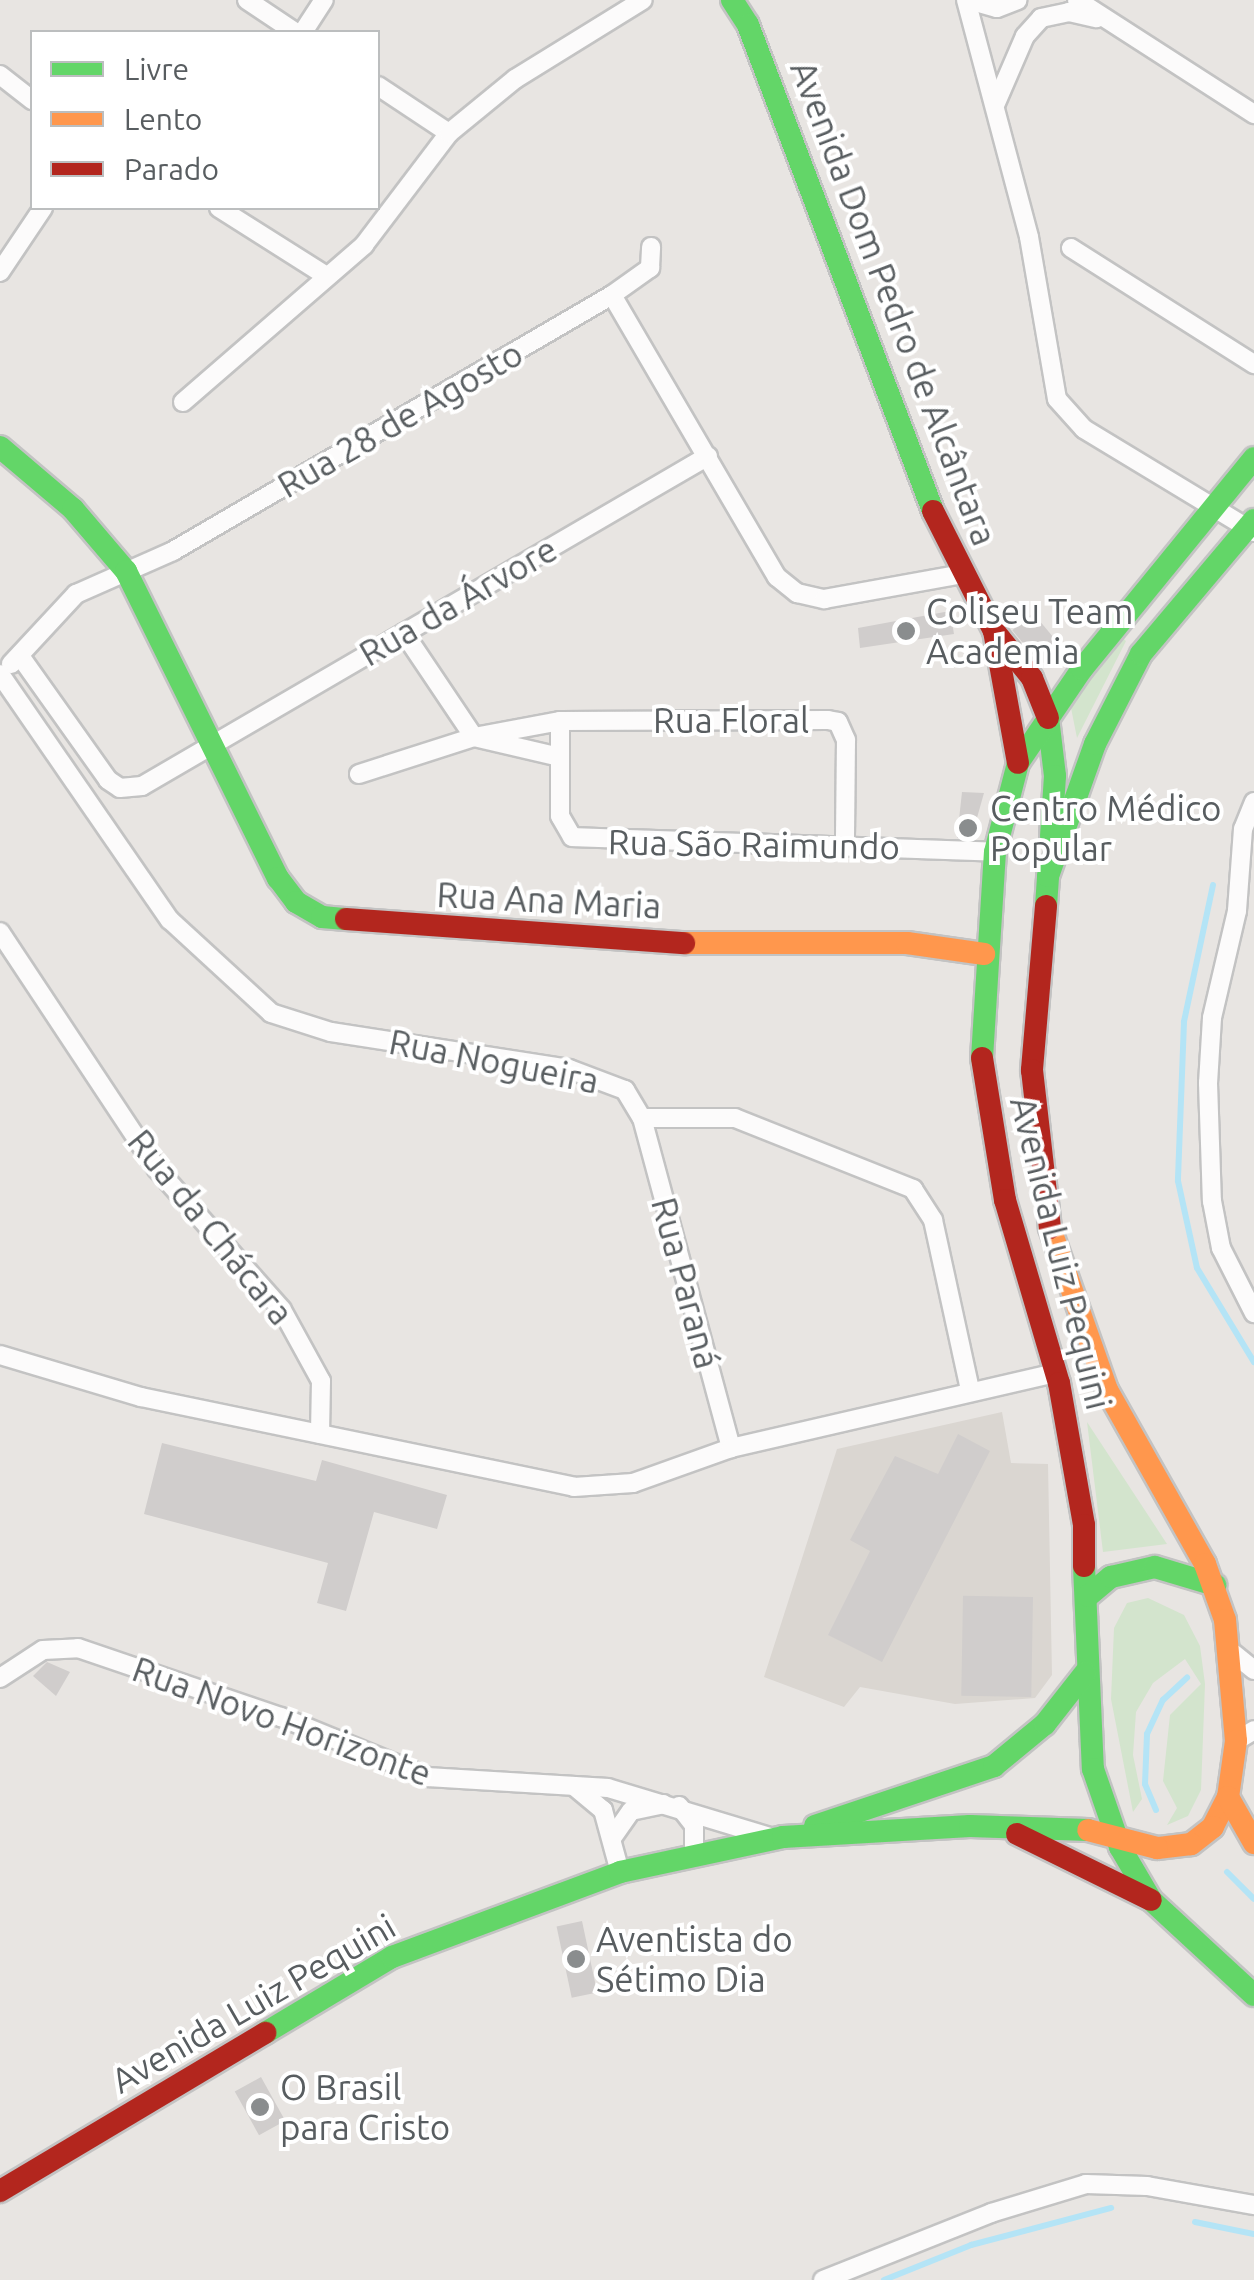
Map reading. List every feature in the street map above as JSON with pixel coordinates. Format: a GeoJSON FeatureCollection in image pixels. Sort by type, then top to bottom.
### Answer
{"type":"FeatureCollection","features":[{"type":"Feature","properties":{"kind":"main road","name":"Avenida Dom Pedro de Alcântara"},"geometry":{"type":"LineString","coordinates":[[732,0],[748,25],[923,491],[994,631],[1032,678],[1048,718],[1055,776],[1048,876]]}},
{"type":"Feature","properties":{"kind":"main road","name":"Rua Ana Maria"},"geometry":{"type":"LineString","coordinates":[[0,447],[74,509],[126,572],[207,744],[278,878],[296,902],[322,917],[690,943],[907,943],[984,954]]}},
{"type":"Feature","properties":{"kind":"main road","name":"Avenida Luiz Pequini"},"geometry":{"type":"LineString","coordinates":[[0,2192],[392,1957],[620,1872],[779,1838],[994,1766],[1045,1724],[1085,1673],[1088,1596],[1084,1525],[1056,1373],[993,1136],[982,1062],[984,954],[995,852],[1018,763],[1048,718],[1254,458]]}},
{"type":"Feature","properties":{"kind":"main road","name":"Avenida Luiz Pequini"},"geometry":{"type":"LineString","coordinates":[[779,1838],[996,1827],[1114,1831],[1145,1847],[1182,1848],[1213,1827],[1228,1797],[1245,1736],[1233,1653],[1214,1585],[1107,1390],[1051,1233],[1032,1070],[1048,876],[1124,678],[1252,527]]}},
{"type":"Feature","properties":{"kind":"main road","name":"Avenida Dom Pedro de Alcântara"},"geometry":{"type":"LineString","coordinates":[[994,631],[1018,763]]}},
{"type":"Feature","properties":{"kind":"main road"},"geometry":{"type":"LineString","coordinates":[[1088,1596],[1111,1577],[1155,1567],[1214,1585]]}},
{"type":"Feature","properties":{"kind":"main road"},"geometry":{"type":"LineString","coordinates":[[1085,1673],[1094,1769],[1114,1831],[1151,1900]]}},
{"type":"Feature","properties":{"kind":"main road"},"geometry":{"type":"LineString","coordinates":[[1228,1797],[1254,1843]]}},
{"type":"Feature","properties":{"kind":"main road"},"geometry":{"type":"LineString","coordinates":[[996,1827],[1151,1900],[1254,1995]]}},
{"type":"Feature","properties":{"kind":"street"},"geometry":{"type":"LineString","coordinates":[[247,0],[296,30]]}},
{"type":"Feature","properties":{"kind":"street"},"geometry":{"type":"LineString","coordinates":[[301,30],[324,0]]}},
{"type":"Feature","properties":{"kind":"street"},"geometry":{"type":"LineString","coordinates":[[183,402],[389,218],[450,133],[515,79],[643,0]]}},
{"type":"Feature","properties":{"kind":"street"},"geometry":{"type":"LineString","coordinates":[[968,0],[997,8],[1018,0]]}},
{"type":"Feature","properties":{"kind":"street"},"geometry":{"type":"LineString","coordinates":[[968,0],[1039,282],[1057,399],[1084,430],[1213,508],[1252,527]]}},
{"type":"Feature","properties":{"kind":"street"},"geometry":{"type":"LineString","coordinates":[[1076,0],[1254,114]]}},
{"type":"Feature","properties":{"kind":"street"},"geometry":{"type":"LineString","coordinates":[[996,103],[1025,36],[1040,18],[1069,12],[1106,20]]}},
{"type":"Feature","properties":{"kind":"street"},"geometry":{"type":"LineString","coordinates":[[0,75],[30,98]]}},
{"type":"Feature","properties":{"kind":"street"},"geometry":{"type":"LineString","coordinates":[[380,87],[450,133]]}},
{"type":"Feature","properties":{"kind":"street"},"geometry":{"type":"LineString","coordinates":[[0,272],[41,210]]}},
{"type":"Feature","properties":{"kind":"street"},"geometry":{"type":"LineString","coordinates":[[222,210],[325,275]]}},
{"type":"Feature","properties":{"kind":"street","name":"Rua 28 de Agosto"},"geometry":{"type":"LineString","coordinates":[[0,674],[76,594],[172,552],[612,296],[650,268],[651,247]]}},
{"type":"Feature","properties":{"kind":"street"},"geometry":{"type":"LineString","coordinates":[[1071,248],[1254,364]]}},
{"type":"Feature","properties":{"kind":"street"},"geometry":{"type":"LineString","coordinates":[[612,296],[776,577],[797,593],[849,598],[963,574]]}},
{"type":"Feature","properties":{"kind":"street","name":"Rua da Árvore"},"geometry":{"type":"LineString","coordinates":[[20,656],[120,788],[142,786],[207,744],[708,456]]}},
{"type":"Feature","properties":{"kind":"street"},"geometry":{"type":"LineString","coordinates":[[404,633],[474,737],[560,757]]}},
{"type":"Feature","properties":{"kind":"street","name":"Rua Nogueira"},"geometry":{"type":"LineString","coordinates":[[0,674],[170,920],[271,1013],[331,1032],[570,1070],[625,1090],[642,1118],[735,1118],[912,1189],[933,1220],[970,1390]]}},
{"type":"Feature","properties":{"kind":"street"},"geometry":{"type":"LineString","coordinates":[[358,774],[474,737],[560,721]]}},
{"type":"Feature","properties":{"kind":"street","name":"Rua São Raimundo"},"geometry":{"type":"LineString","coordinates":[[560,721],[560,816],[572,836],[995,852]]}},
{"type":"Feature","properties":{"kind":"street","name":"Rua Floral"},"geometry":{"type":"LineString","coordinates":[[560,721],[838,722],[846,740],[845,844]]}},
{"type":"Feature","properties":{"kind":"street"},"geometry":{"type":"LineString","coordinates":[[1254,802],[1243,829],[1238,911],[1212,1018],[1208,1083],[1216,1220],[1229,1269],[1254,1313]]}},
{"type":"Feature","properties":{"kind":"street","name":"Rua da Chácara"},"geometry":{"type":"LineString","coordinates":[[0,932],[157,1168],[282,1310],[322,1380],[320,1434]]}},
{"type":"Feature","properties":{"kind":"street","name":"Rua Paraná"},"geometry":{"type":"LineString","coordinates":[[642,1118],[731,1448]]}},
{"type":"Feature","properties":{"kind":"street"},"geometry":{"type":"LineString","coordinates":[[0,1354],[142,1397],[574,1488],[647,1479],[731,1448],[1056,1373]]}},
{"type":"Feature","properties":{"kind":"street","name":"Rua Novo Horizonte"},"geometry":{"type":"LineString","coordinates":[[0,1678],[43,1650],[78,1648],[281,1717],[428,1777],[574,1786],[678,1806],[779,1838]]}},
{"type":"Feature","properties":{"kind":"street"},"geometry":{"type":"LineString","coordinates":[[1233,1653],[1254,1670]]}},
{"type":"Feature","properties":{"kind":"street"},"geometry":{"type":"LineString","coordinates":[[574,1786],[600,1804],[620,1872]]}},
{"type":"Feature","properties":{"kind":"street"},"geometry":{"type":"LineString","coordinates":[[612,1838],[636,1808],[678,1806],[694,1824],[694,1855]]}},
{"type":"Feature","properties":{"kind":"street"},"geometry":{"type":"LineString","coordinates":[[823,2280],[991,2213],[1086,2184],[1148,2186],[1254,2205]]}},
{"type":"Feature","properties":{"kind":"shaded area"},"geometry":{"type":"Polygon","coordinates":[[[1002,1412],[1011,1463],[1048,1464],[1052,1675],[1035,1698],[955,1704],[860,1687],[844,1707],[764,1677],[837,1449],[1002,1412]]]}},
{"type":"Feature","properties":{"kind":"green space"},"geometry":{"type":"Polygon","coordinates":[[[1119,635],[1126,641],[1077,738],[1071,708],[1119,635]]]}},
{"type":"Feature","properties":{"kind":"green space"},"geometry":{"type":"Polygon","coordinates":[[[1087,1422],[1167,1544],[1103,1552],[1087,1422]]]}},
{"type":"Feature","properties":{"kind":"green space"},"geometry":{"type":"Polygon","coordinates":[[[1148,1598],[1184,1615],[1200,1646],[1205,1684],[1201,1790],[1188,1816],[1167,1825],[1177,1808],[1163,1781],[1170,1715],[1201,1684],[1185,1659],[1153,1683],[1136,1712],[1133,1755],[1142,1799],[1133,1812],[1111,1699],[1114,1628],[1127,1603],[1148,1598]]]}},
{"type":"Feature","properties":{"kind":"building","name":"Coliseu Team Academia"},"geometry":{"type":"Polygon","coordinates":[[[950,611],[954,634],[860,648],[858,628],[950,611]]]}},
{"type":"Feature","properties":{"kind":"building"},"geometry":{"type":"Polygon","coordinates":[[[1033,613],[1062,647],[1041,665],[1012,630],[1033,613]]]}},
{"type":"Feature","properties":{"kind":"building"},"geometry":{"type":"Polygon","coordinates":[[[962,792],[984,793],[971,839],[957,838],[962,792]]]}},
{"type":"Feature","properties":{"kind":"building"},"geometry":{"type":"Polygon","coordinates":[[[958,1434],[990,1451],[882,1662],[828,1635],[870,1551],[850,1540],[895,1456],[938,1474],[958,1434]]]}},
{"type":"Feature","properties":{"kind":"building"},"geometry":{"type":"Polygon","coordinates":[[[162,1443],[316,1481],[322,1460],[447,1495],[437,1529],[374,1512],[346,1611],[317,1603],[328,1563],[144,1514],[162,1443]]]}},
{"type":"Feature","properties":{"kind":"building"},"geometry":{"type":"Polygon","coordinates":[[[963,1596],[1033,1597],[1031,1697],[961,1696],[963,1596]]]}},
{"type":"Feature","properties":{"kind":"building"},"geometry":{"type":"Polygon","coordinates":[[[47,1662],[70,1672],[56,1696],[33,1676],[47,1662]]]}},
{"type":"Feature","properties":{"kind":"building","name":"Aventista do Sétimo Dia"},"geometry":{"type":"Polygon","coordinates":[[[582,1921],[597,1992],[572,1998],[557,1926],[582,1921]]]}},
{"type":"Feature","properties":{"kind":"building","name":"O Brasil para Cristo"},"geometry":{"type":"Polygon","coordinates":[[[261,2077],[285,2121],[259,2135],[235,2092],[261,2077]]]}},
{"type":"Feature","properties":{"kind":"waterway"},"geometry":{"type":"LineString","coordinates":[[1213,885],[1184,1022],[1178,1181],[1197,1268],[1254,1362]]}},
{"type":"Feature","properties":{"kind":"waterway"},"geometry":{"type":"LineString","coordinates":[[1156,1810],[1145,1784],[1147,1734],[1163,1700],[1187,1678]]}},
{"type":"Feature","properties":{"kind":"waterway"},"geometry":{"type":"LineString","coordinates":[[1227,1872],[1254,1899]]}},
{"type":"Feature","properties":{"kind":"waterway"},"geometry":{"type":"LineString","coordinates":[[884,2280],[971,2245],[1111,2208]]}},
{"type":"Feature","properties":{"kind":"waterway"},"geometry":{"type":"LineString","coordinates":[[1195,2222],[1254,2234]]}},
{"type":"Feature","properties":{"kind":"traffic: fast"},"geometry":{"type":"LineString","coordinates":[[732,0],[748,25],[933,511]]}},
{"type":"Feature","properties":{"kind":"traffic: fast"},"geometry":{"type":"LineString","coordinates":[[0,447],[73,509],[126,571],[278,878],[296,902],[322,917],[346,919]]}},
{"type":"Feature","properties":{"kind":"traffic: fast"},"geometry":{"type":"LineString","coordinates":[[982,1058],[995,852],[1018,763],[1082,669],[1254,458]]}},
{"type":"Feature","properties":{"kind":"traffic: fast"},"geometry":{"type":"LineString","coordinates":[[1046,906],[1048,876],[1095,744],[1141,654],[1254,520]]}},
{"type":"Feature","properties":{"kind":"traffic: fast"},"geometry":{"type":"LineString","coordinates":[[1048,718],[1055,776],[1051,836]]}},
{"type":"Feature","properties":{"kind":"traffic: fast"},"geometry":{"type":"LineString","coordinates":[[1084,1566],[1093,1769],[1120,1847],[1151,1900],[1254,1995]]}},
{"type":"Feature","properties":{"kind":"traffic: fast"},"geometry":{"type":"LineString","coordinates":[[1088,1596],[1111,1577],[1155,1567],[1215,1585]]}},
{"type":"Feature","properties":{"kind":"traffic: fast"},"geometry":{"type":"LineString","coordinates":[[815,1826],[994,1766],[1045,1724],[1085,1673]]}},
{"type":"Feature","properties":{"kind":"traffic: fast"},"geometry":{"type":"LineString","coordinates":[[265,2033],[392,1957],[620,1872],[783,1837],[970,1826],[1088,1830]]}},
{"type":"Feature","properties":{"kind":"traffic: slow"},"geometry":{"type":"LineString","coordinates":[[684,943],[907,943],[984,954]]}},
{"type":"Feature","properties":{"kind":"traffic: slow"},"geometry":{"type":"LineString","coordinates":[[1050,1228],[1107,1390],[1205,1564],[1225,1620],[1236,1741],[1228,1797],[1213,1827],[1191,1844],[1157,1848],[1088,1830]]}},
{"type":"Feature","properties":{"kind":"traffic: slow"},"geometry":{"type":"LineString","coordinates":[[1228,1797],[1254,1843]]}},
{"type":"Feature","properties":{"kind":"traffic: jam"},"geometry":{"type":"LineString","coordinates":[[933,511],[994,631],[1032,678],[1048,718]]}},
{"type":"Feature","properties":{"kind":"traffic: jam"},"geometry":{"type":"LineString","coordinates":[[994,631],[1018,763]]}},
{"type":"Feature","properties":{"kind":"traffic: jam"},"geometry":{"type":"LineString","coordinates":[[1046,906],[1032,1070],[1050,1228]]}},
{"type":"Feature","properties":{"kind":"traffic: jam"},"geometry":{"type":"LineString","coordinates":[[346,919],[684,943]]}},
{"type":"Feature","properties":{"kind":"traffic: jam"},"geometry":{"type":"LineString","coordinates":[[982,1058],[1005,1200],[1059,1383],[1084,1525],[1084,1566]]}},
{"type":"Feature","properties":{"kind":"traffic: jam"},"geometry":{"type":"LineString","coordinates":[[1017,1834],[1151,1900]]}},
{"type":"Feature","properties":{"kind":"traffic: jam"},"geometry":{"type":"LineString","coordinates":[[0,2191],[265,2033]]}},
{"type":"Feature","properties":{"kind":"place","name":"Coliseu Team Academia"},"geometry":{"type":"Point","coordinates":[906,631]}},
{"type":"Feature","properties":{"kind":"place","name":"Centro Médico Popular"},"geometry":{"type":"Point","coordinates":[968,828]}},
{"type":"Feature","properties":{"kind":"place","name":"Aventista do Sétimo Dia"},"geometry":{"type":"Point","coordinates":[576,1959]}},
{"type":"Feature","properties":{"kind":"place","name":"O Brasil para Cristo"},"geometry":{"type":"Point","coordinates":[260,2107]}}]}
